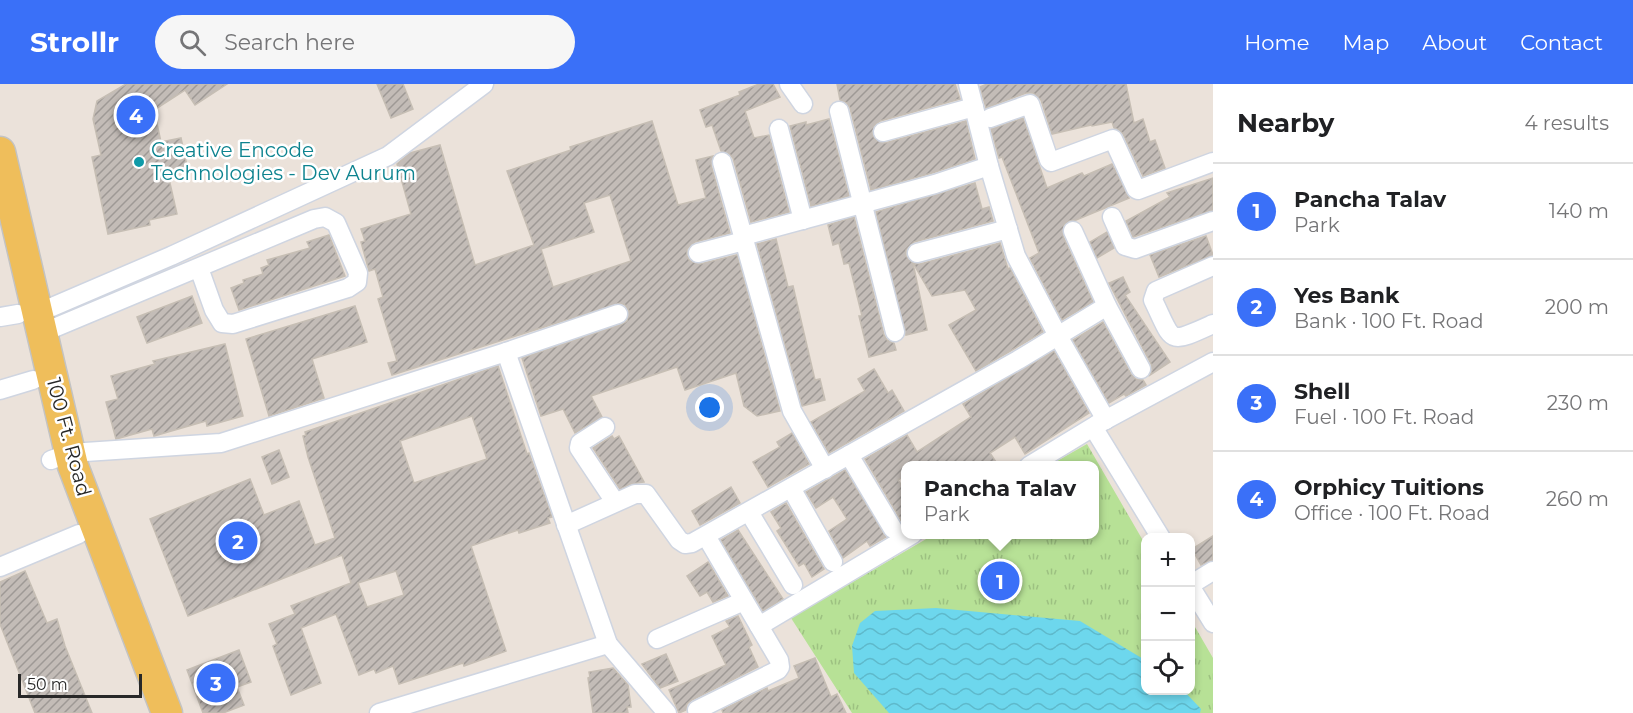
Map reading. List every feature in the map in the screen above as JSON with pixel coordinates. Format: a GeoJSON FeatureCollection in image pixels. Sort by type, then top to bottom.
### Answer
{"type":"FeatureCollection","features":[{"type":"Feature","properties":{"kind":"main road","name":"100 Ft. Road"},"geometry":{"type":"LineString","coordinates":[[0,152],[33,380],[60,456],[121,597],[166,713]]}},
{"type":"Feature","properties":{"kind":"main road","name":"100 Ft. Road"},"geometry":{"type":"LineString","coordinates":[[0,237],[24,319],[79,534],[147,713]]}},
{"type":"Feature","properties":{"kind":"street"},"geometry":{"type":"LineString","coordinates":[[24,319],[171,256],[388,156],[484,84]]}},
{"type":"Feature","properties":{"kind":"street"},"geometry":{"type":"LineString","coordinates":[[789,84],[803,104]]}},
{"type":"Feature","properties":{"kind":"street"},"geometry":{"type":"LineString","coordinates":[[968,84],[989,166],[1017,256],[1100,423],[1159,533]]}},
{"type":"Feature","properties":{"kind":"street"},"geometry":{"type":"LineString","coordinates":[[990,118],[1030,104],[1048,160],[1051,162],[1113,139],[1138,190],[1213,162]]}},
{"type":"Feature","properties":{"kind":"street"},"geometry":{"type":"LineString","coordinates":[[883,132],[974,107]]}},
{"type":"Feature","properties":{"kind":"street"},"geometry":{"type":"LineString","coordinates":[[839,111],[895,332]]}},
{"type":"Feature","properties":{"kind":"street"},"geometry":{"type":"LineString","coordinates":[[779,129],[803,220]]}},
{"type":"Feature","properties":{"kind":"street"},"geometry":{"type":"LineString","coordinates":[[722,162],[792,411],[825,469]]}},
{"type":"Feature","properties":{"kind":"street"},"geometry":{"type":"LineString","coordinates":[[698,254],[803,220],[935,184],[989,166]]}},
{"type":"Feature","properties":{"kind":"street"},"geometry":{"type":"LineString","coordinates":[[24,319],[199,268],[314,219],[325,217],[336,223],[358,273],[357,282],[348,288],[233,324],[222,323],[214,310],[199,268]]}},
{"type":"Feature","properties":{"kind":"street"},"geometry":{"type":"LineString","coordinates":[[1112,217],[1125,246],[1135,249],[1213,221]]}},
{"type":"Feature","properties":{"kind":"street"},"geometry":{"type":"LineString","coordinates":[[917,253],[1008,229]]}},
{"type":"Feature","properties":{"kind":"street"},"geometry":{"type":"LineString","coordinates":[[1073,231],[1107,306],[1141,369]]}},
{"type":"Feature","properties":{"kind":"street"},"geometry":{"type":"LineString","coordinates":[[1213,266],[1156,291],[1153,300],[1170,336],[1183,338],[1213,324]]}},
{"type":"Feature","properties":{"kind":"street"},"geometry":{"type":"LineString","coordinates":[[566,525],[634,494],[646,494],[679,540],[685,544],[692,543],[849,456],[1107,306]]}},
{"type":"Feature","properties":{"kind":"street"},"geometry":{"type":"LineString","coordinates":[[60,456],[221,443],[618,314]]}},
{"type":"Feature","properties":{"kind":"street"},"geometry":{"type":"LineString","coordinates":[[506,352],[608,644],[662,710]]}},
{"type":"Feature","properties":{"kind":"street"},"geometry":{"type":"LineString","coordinates":[[1036,461],[1100,423],[1213,362]]}},
{"type":"Feature","properties":{"kind":"street"},"geometry":{"type":"LineString","coordinates":[[0,390],[33,380]]}},
{"type":"Feature","properties":{"kind":"street"},"geometry":{"type":"LineString","coordinates":[[605,427],[580,443],[579,448],[615,502]]}},
{"type":"Feature","properties":{"kind":"street"},"geometry":{"type":"LineString","coordinates":[[849,456],[893,529]]}},
{"type":"Feature","properties":{"kind":"street"},"geometry":{"type":"LineString","coordinates":[[791,488],[834,562]]}},
{"type":"Feature","properties":{"kind":"street"},"geometry":{"type":"LineString","coordinates":[[749,512],[793,585]]}},
{"type":"Feature","properties":{"kind":"street"},"geometry":{"type":"LineString","coordinates":[[0,567],[79,534]]}},
{"type":"Feature","properties":{"kind":"street"},"geometry":{"type":"LineString","coordinates":[[698,710],[780,667],[779,660],[706,536]]}},
{"type":"Feature","properties":{"kind":"street"},"geometry":{"type":"LineString","coordinates":[[759,626],[905,539]]}},
{"type":"Feature","properties":{"kind":"street"},"geometry":{"type":"LineString","coordinates":[[1195,582],[1213,571]]}},
{"type":"Feature","properties":{"kind":"street"},"geometry":{"type":"LineString","coordinates":[[1192,587],[1213,623]]}},
{"type":"Feature","properties":{"kind":"street"},"geometry":{"type":"LineString","coordinates":[[657,639],[744,601]]}},
{"type":"Feature","properties":{"kind":"street"},"geometry":{"type":"LineString","coordinates":[[379,713],[608,644]]}},
{"type":"Feature","properties":{"kind":"green space"},"geometry":{"type":"Polygon","coordinates":[[[1087,444],[1097,461],[1057,461],[1087,444]]]}},
{"type":"Feature","properties":{"kind":"green space"},"geometry":{"type":"Polygon","coordinates":[[[1099,465],[1141,537],[1141,695],[1195,695],[1195,627],[1213,658],[1213,713],[852,713],[791,618],[926,539],[1099,539],[1099,465]]]}},
{"type":"Feature","properties":{"kind":"water"},"geometry":{"type":"Polygon","coordinates":[[[936,608],[1080,621],[1141,658],[1141,695],[1188,695],[1201,709],[1200,713],[889,713],[854,673],[852,646],[860,623],[875,611],[936,608]]]}},
{"type":"Feature","properties":{"kind":"building","name":"Creative Encode Technologies - Dev Aurum"},"geometry":{"type":"Polygon","coordinates":[[[126,84],[227,84],[195,105],[185,90],[154,110],[161,142],[181,138],[187,166],[167,170],[177,214],[149,220],[150,225],[108,234],[92,157],[101,155],[93,119],[97,101],[126,84]]]}},
{"type":"Feature","properties":{"kind":"building"},"geometry":{"type":"Polygon","coordinates":[[[377,84],[403,84],[413,109],[391,118],[377,84]]]}},
{"type":"Feature","properties":{"kind":"building"},"geometry":{"type":"Polygon","coordinates":[[[759,84],[773,84],[780,97],[745,111],[754,138],[769,135],[789,212],[751,222],[733,158],[721,151],[712,125],[706,127],[700,110],[740,95],[739,92],[759,84]]]}},
{"type":"Feature","properties":{"kind":"building"},"geometry":{"type":"Polygon","coordinates":[[[837,84],[955,84],[960,99],[880,121],[875,125],[872,134],[876,140],[885,143],[966,121],[975,159],[871,190],[850,108],[847,103],[840,100],[837,84]]]}},
{"type":"Feature","properties":{"kind":"building"},"geometry":{"type":"Polygon","coordinates":[[[987,84],[1126,84],[1134,123],[1143,119],[1150,142],[1155,140],[1165,168],[1143,176],[1123,134],[1114,128],[1112,122],[1052,134],[1041,100],[1033,93],[1026,93],[986,108],[980,87],[987,84]]]}},
{"type":"Feature","properties":{"kind":"building"},"geometry":{"type":"Polygon","coordinates":[[[1023,118],[1047,188],[1082,173],[1084,176],[1112,164],[1129,198],[1064,225],[1063,236],[1093,302],[1062,320],[1030,258],[1039,253],[1002,157],[999,158],[991,129],[1023,118]]]}},
{"type":"Feature","properties":{"kind":"building"},"geometry":{"type":"Polygon","coordinates":[[[829,119],[849,196],[811,206],[790,126],[806,122],[806,125],[829,119]]]}},
{"type":"Feature","properties":{"kind":"building"},"geometry":{"type":"Polygon","coordinates":[[[652,121],[678,205],[706,198],[696,160],[713,156],[711,165],[730,233],[695,242],[687,249],[687,256],[690,261],[700,264],[737,255],[780,411],[757,416],[744,406],[736,373],[685,390],[677,367],[591,396],[602,417],[575,433],[563,409],[541,416],[522,358],[622,324],[627,321],[629,311],[625,305],[620,303],[392,375],[388,363],[397,361],[378,299],[383,297],[375,269],[369,271],[361,242],[365,241],[361,229],[411,214],[397,164],[410,153],[440,145],[475,265],[534,245],[507,171],[571,150],[570,147],[652,121]],[[610,195],[584,203],[594,232],[541,249],[553,287],[631,261],[610,195]]]}},
{"type":"Feature","properties":{"kind":"building"},"geometry":{"type":"Polygon","coordinates":[[[1213,178],[1213,210],[1133,237],[1126,221],[1170,197],[1167,193],[1213,178]]]}},
{"type":"Feature","properties":{"kind":"building"},"geometry":{"type":"Polygon","coordinates":[[[975,183],[982,209],[989,207],[993,221],[914,242],[906,250],[906,256],[913,263],[927,330],[906,335],[876,212],[975,183]]]}},
{"type":"Feature","properties":{"kind":"building"},"geometry":{"type":"Polygon","coordinates":[[[854,217],[884,335],[887,340],[894,343],[896,350],[869,357],[849,263],[844,264],[839,243],[833,245],[828,225],[854,217]]]}},
{"type":"Feature","properties":{"kind":"building"},"geometry":{"type":"Polygon","coordinates":[[[1107,232],[1114,248],[1097,258],[1090,242],[1107,232]]]}},
{"type":"Feature","properties":{"kind":"building"},"geometry":{"type":"Polygon","coordinates":[[[329,235],[345,276],[239,310],[231,288],[244,283],[243,280],[263,274],[261,268],[269,265],[267,260],[310,248],[307,242],[329,235]]]}},
{"type":"Feature","properties":{"kind":"building"},"geometry":{"type":"Polygon","coordinates":[[[1206,236],[1213,255],[1159,277],[1150,255],[1206,236]]]}},
{"type":"Feature","properties":{"kind":"building"},"geometry":{"type":"Polygon","coordinates":[[[776,239],[788,287],[793,286],[815,380],[820,379],[825,400],[802,406],[757,244],[776,239]]]}},
{"type":"Feature","properties":{"kind":"building"},"geometry":{"type":"Polygon","coordinates":[[[1000,243],[1008,269],[1010,268],[1043,332],[976,371],[949,325],[976,310],[965,290],[932,296],[913,263],[920,264],[1000,243]]]}},
{"type":"Feature","properties":{"kind":"building"},"geometry":{"type":"Polygon","coordinates":[[[1123,277],[1130,292],[1125,295],[1170,362],[1150,375],[1151,364],[1109,283],[1123,277]]]}},
{"type":"Feature","properties":{"kind":"building"},"geometry":{"type":"Polygon","coordinates":[[[192,296],[202,323],[147,343],[137,317],[192,296]]]}},
{"type":"Feature","properties":{"kind":"building"},"geometry":{"type":"Polygon","coordinates":[[[355,306],[367,342],[312,359],[324,398],[269,416],[246,339],[355,306]]]}},
{"type":"Feature","properties":{"kind":"building"},"geometry":{"type":"Polygon","coordinates":[[[1103,322],[1131,374],[1136,379],[1143,380],[1146,385],[1109,403],[1073,340],[1103,322]]]}},
{"type":"Feature","properties":{"kind":"building"},"geometry":{"type":"Polygon","coordinates":[[[225,344],[243,416],[207,426],[206,421],[154,436],[152,429],[116,439],[106,402],[118,399],[111,376],[155,364],[153,361],[225,344]]]}},
{"type":"Feature","properties":{"kind":"building"},"geometry":{"type":"Polygon","coordinates":[[[1054,351],[1089,413],[1025,454],[1015,437],[990,453],[995,461],[901,461],[901,478],[898,480],[901,484],[901,521],[865,459],[907,435],[917,452],[971,417],[963,404],[1054,351]]]}},
{"type":"Feature","properties":{"kind":"building"},"geometry":{"type":"Polygon","coordinates":[[[498,366],[527,454],[529,453],[552,517],[548,518],[550,523],[519,533],[518,530],[471,546],[506,651],[464,666],[463,663],[399,684],[393,666],[376,673],[374,669],[359,675],[336,614],[301,628],[321,683],[291,695],[273,646],[277,644],[269,624],[295,614],[291,606],[351,583],[342,555],[188,616],[150,519],[250,479],[264,515],[299,501],[315,545],[335,538],[308,457],[303,436],[306,435],[305,432],[498,366]],[[472,416],[400,441],[414,483],[487,459],[472,416]],[[396,571],[358,583],[367,607],[404,595],[396,571]]]}},
{"type":"Feature","properties":{"kind":"building"},"geometry":{"type":"Polygon","coordinates":[[[874,369],[888,393],[892,390],[904,411],[829,453],[811,422],[865,391],[858,379],[874,369]]]}},
{"type":"Feature","properties":{"kind":"building"},"geometry":{"type":"Polygon","coordinates":[[[792,433],[809,464],[768,487],[753,462],[780,447],[777,442],[792,433]]]}},
{"type":"Feature","properties":{"kind":"building"},"geometry":{"type":"Polygon","coordinates":[[[612,436],[614,439],[619,436],[644,482],[620,489],[593,448],[612,436]]]}},
{"type":"Feature","properties":{"kind":"building"},"geometry":{"type":"Polygon","coordinates":[[[279,450],[289,477],[272,484],[262,457],[279,450]]]}},
{"type":"Feature","properties":{"kind":"building"},"geometry":{"type":"Polygon","coordinates":[[[845,470],[886,537],[870,546],[867,541],[843,558],[829,531],[847,519],[833,497],[816,508],[806,492],[845,470]]]}},
{"type":"Feature","properties":{"kind":"building"},"geometry":{"type":"Polygon","coordinates":[[[731,487],[740,503],[700,525],[692,511],[731,487]]]}},
{"type":"Feature","properties":{"kind":"building"},"geometry":{"type":"Polygon","coordinates":[[[786,503],[824,569],[812,577],[804,563],[799,566],[777,531],[781,528],[771,512],[786,503]]]}},
{"type":"Feature","properties":{"kind":"building"},"geometry":{"type":"Polygon","coordinates":[[[738,530],[783,599],[763,611],[721,540],[738,530]]]}},
{"type":"Feature","properties":{"kind":"building"},"geometry":{"type":"Polygon","coordinates":[[[1213,536],[1213,560],[1201,565],[1195,554],[1195,547],[1213,536]]]}},
{"type":"Feature","properties":{"kind":"building"},"geometry":{"type":"Polygon","coordinates":[[[708,562],[728,596],[713,602],[707,592],[700,596],[687,576],[708,562]]]}},
{"type":"Feature","properties":{"kind":"building"},"geometry":{"type":"Polygon","coordinates":[[[25,571],[47,623],[57,619],[65,646],[92,713],[35,713],[0,624],[0,582],[25,571]]]}},
{"type":"Feature","properties":{"kind":"building"},"geometry":{"type":"Polygon","coordinates":[[[738,616],[752,645],[749,647],[758,667],[692,700],[687,704],[686,710],[679,713],[669,690],[726,665],[712,636],[730,627],[726,621],[738,616]]]}},
{"type":"Feature","properties":{"kind":"building"},"geometry":{"type":"Polygon","coordinates":[[[239,650],[251,682],[237,687],[244,705],[223,713],[203,713],[187,670],[239,650]]]}},
{"type":"Feature","properties":{"kind":"building"},"geometry":{"type":"Polygon","coordinates":[[[666,654],[678,681],[660,688],[642,664],[666,654]]]}},
{"type":"Feature","properties":{"kind":"building"},"geometry":{"type":"Polygon","coordinates":[[[815,658],[831,697],[837,694],[846,713],[723,713],[722,710],[767,688],[768,691],[799,678],[794,666],[815,658]]]}},
{"type":"Feature","properties":{"kind":"building"},"geometry":{"type":"Polygon","coordinates":[[[613,668],[628,685],[631,707],[627,707],[628,713],[593,713],[589,672],[613,668]]]}},
{"type":"Feature","properties":{"kind":"place","name":"Orphicy Tuitions"},"geometry":{"type":"Point","coordinates":[136,115]}},
{"type":"Feature","properties":{"kind":"place","name":"Creative Encode Technologies - Dev Aurum"},"geometry":{"type":"Point","coordinates":[139,162]}},
{"type":"Feature","properties":{"kind":"place","name":"Yes Bank"},"geometry":{"type":"Point","coordinates":[238,541]}},
{"type":"Feature","properties":{"kind":"place","name":"Pancha Talav"},"geometry":{"type":"Point","coordinates":[1000,581]}},
{"type":"Feature","properties":{"kind":"place","name":"Shell"},"geometry":{"type":"Point","coordinates":[216,683]}}]}
